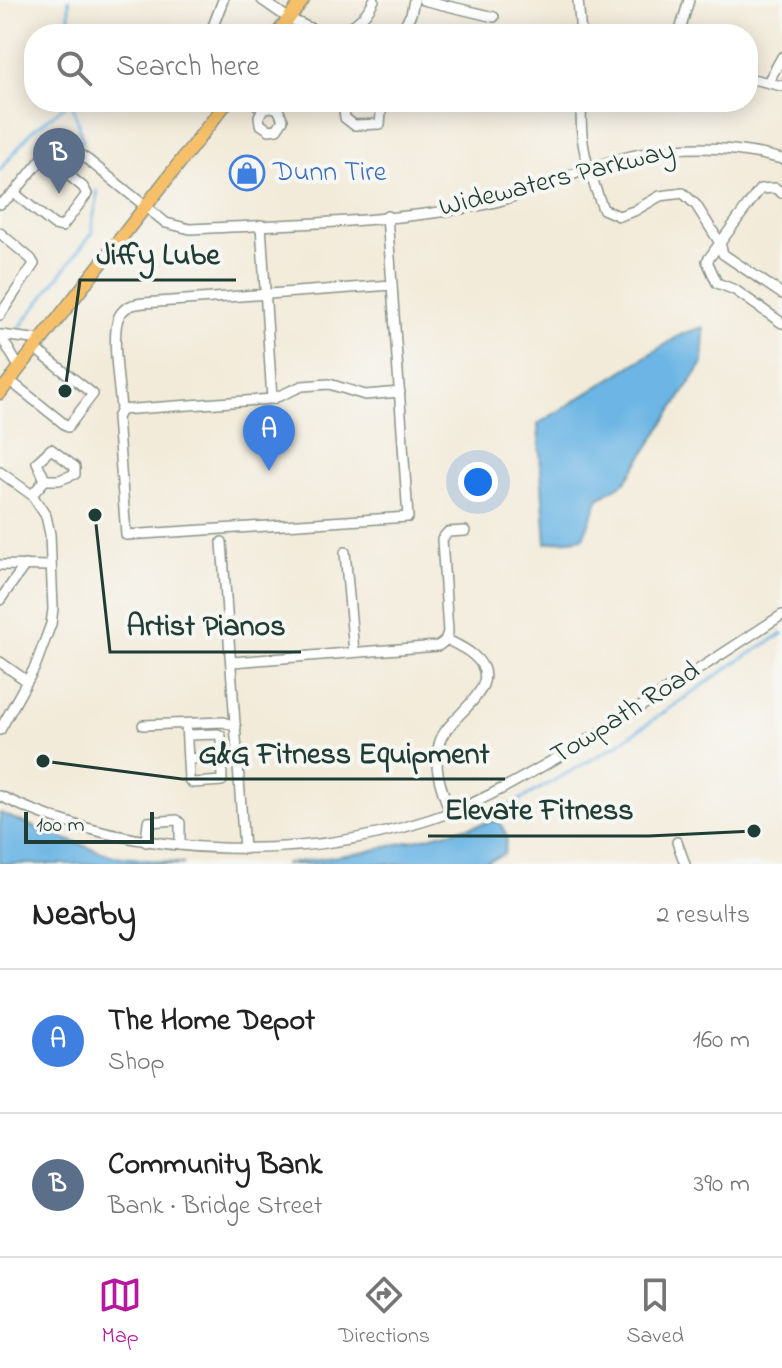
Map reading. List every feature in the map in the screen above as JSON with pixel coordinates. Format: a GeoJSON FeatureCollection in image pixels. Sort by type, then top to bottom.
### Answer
{"type":"FeatureCollection","features":[{"type":"Feature","properties":{"kind":"main road"},"geometry":{"type":"LineString","coordinates":[[288,18],[292,0]]}},
{"type":"Feature","properties":{"kind":"main road"},"geometry":{"type":"LineString","coordinates":[[284,24],[303,0]]}},
{"type":"Feature","properties":{"kind":"main road"},"geometry":{"type":"LineString","coordinates":[[0,393],[219,112]]}},
{"type":"Feature","properties":{"kind":"street"},"geometry":{"type":"LineString","coordinates":[[214,24],[223,0]]}},
{"type":"Feature","properties":{"kind":"street"},"geometry":{"type":"LineString","coordinates":[[262,0],[267,6],[301,24]]}},
{"type":"Feature","properties":{"kind":"street"},"geometry":{"type":"LineString","coordinates":[[354,24],[370,10],[374,0]]}},
{"type":"Feature","properties":{"kind":"street"},"geometry":{"type":"LineString","coordinates":[[405,24],[414,0]]}},
{"type":"Feature","properties":{"kind":"street"},"geometry":{"type":"LineString","coordinates":[[423,0],[494,17]]}},
{"type":"Feature","properties":{"kind":"street"},"geometry":{"type":"LineString","coordinates":[[578,0],[580,24]]}},
{"type":"Feature","properties":{"kind":"street"},"geometry":{"type":"LineString","coordinates":[[682,24],[689,0]]}},
{"type":"Feature","properties":{"kind":"street"},"geometry":{"type":"LineString","coordinates":[[768,82],[782,57]]}},
{"type":"Feature","properties":{"kind":"street"},"geometry":{"type":"LineString","coordinates":[[758,80],[782,86]]}},
{"type":"Feature","properties":{"kind":"street"},"geometry":{"type":"LineString","coordinates":[[261,112],[260,124],[269,130],[280,127],[282,112]]}},
{"type":"Feature","properties":{"kind":"street"},"geometry":{"type":"LineString","coordinates":[[344,112],[345,118],[354,125],[380,124],[381,112]]}},
{"type":"Feature","properties":{"kind":"street"},"geometry":{"type":"LineString","coordinates":[[581,112],[580,128],[588,169],[603,209],[619,216],[660,196],[683,193],[696,205],[720,243],[723,254],[782,294]]}},
{"type":"Feature","properties":{"kind":"street","name":"Widewaters Parkway"},"geometry":{"type":"LineString","coordinates":[[44,155],[54,144],[63,144],[148,206],[166,223],[181,228],[443,212],[519,196],[588,169],[648,151],[675,147],[720,146],[782,159]]}},
{"type":"Feature","properties":{"kind":"street"},"geometry":{"type":"LineString","coordinates":[[0,204],[14,193],[44,155],[83,187],[87,194],[62,227],[54,225],[14,193]]}},
{"type":"Feature","properties":{"kind":"street"},"geometry":{"type":"LineString","coordinates":[[782,193],[775,188],[760,189],[707,261],[717,283],[735,290],[782,323]]}},
{"type":"Feature","properties":{"kind":"street"},"geometry":{"type":"LineString","coordinates":[[387,216],[400,392],[408,517],[126,535],[117,418],[121,410],[115,328],[120,314],[130,305],[392,285]]}},
{"type":"Feature","properties":{"kind":"street"},"geometry":{"type":"LineString","coordinates":[[261,225],[272,399]]}},
{"type":"Feature","properties":{"kind":"street"},"geometry":{"type":"LineString","coordinates":[[0,233],[34,264],[0,315]]}},
{"type":"Feature","properties":{"kind":"street"},"geometry":{"type":"LineString","coordinates":[[0,335],[37,344],[93,394],[68,427],[9,380]]}},
{"type":"Feature","properties":{"kind":"street"},"geometry":{"type":"LineString","coordinates":[[0,335],[19,367]]}},
{"type":"Feature","properties":{"kind":"street"},"geometry":{"type":"LineString","coordinates":[[121,410],[272,399],[302,386],[329,384],[365,395],[400,392]]}},
{"type":"Feature","properties":{"kind":"street"},"geometry":{"type":"LineString","coordinates":[[0,472],[32,495],[46,516],[51,566],[51,624],[27,681],[1,729]]}},
{"type":"Feature","properties":{"kind":"street"},"geometry":{"type":"LineString","coordinates":[[32,495],[45,480]]}},
{"type":"Feature","properties":{"kind":"street"},"geometry":{"type":"LineString","coordinates":[[232,662],[438,646],[446,640],[449,620],[442,539],[448,532],[465,531]]}},
{"type":"Feature","properties":{"kind":"street"},"geometry":{"type":"LineString","coordinates":[[222,542],[244,849]]}},
{"type":"Feature","properties":{"kind":"street"},"geometry":{"type":"LineString","coordinates":[[345,552],[354,652]]}},
{"type":"Feature","properties":{"kind":"street"},"geometry":{"type":"LineString","coordinates":[[0,565],[51,566]]}},
{"type":"Feature","properties":{"kind":"street"},"geometry":{"type":"LineString","coordinates":[[0,600],[25,565]]}},
{"type":"Feature","properties":{"kind":"street","name":"Towpath Road"},"geometry":{"type":"LineString","coordinates":[[0,796],[91,829],[146,842],[180,845],[244,849],[335,843],[393,830],[450,812],[520,778],[588,740],[782,615]]}},
{"type":"Feature","properties":{"kind":"street"},"geometry":{"type":"LineString","coordinates":[[446,640],[473,655],[484,674],[480,692],[449,724],[438,749],[436,768],[450,812]]}},
{"type":"Feature","properties":{"kind":"street"},"geometry":{"type":"LineString","coordinates":[[0,662],[27,681]]}},
{"type":"Feature","properties":{"kind":"street"},"geometry":{"type":"LineString","coordinates":[[143,725],[224,722],[236,727]]}},
{"type":"Feature","properties":{"kind":"street"},"geometry":{"type":"LineString","coordinates":[[186,724],[191,782],[219,782],[223,779],[221,738],[218,734],[187,735]]}},
{"type":"Feature","properties":{"kind":"street"},"geometry":{"type":"LineString","coordinates":[[188,759],[222,757]]}},
{"type":"Feature","properties":{"kind":"street"},"geometry":{"type":"LineString","coordinates":[[146,842],[148,822],[177,820],[180,823],[180,845]]}},
{"type":"Feature","properties":{"kind":"street"},"geometry":{"type":"LineString","coordinates":[[677,842],[685,864]]}},
{"type":"Feature","properties":{"kind":"water"},"geometry":{"type":"Polygon","coordinates":[[[704,327],[703,363],[626,481],[599,498],[583,538],[546,543],[538,424],[682,334],[704,327]]]}},
{"type":"Feature","properties":{"kind":"water"},"geometry":{"type":"Polygon","coordinates":[[[0,813],[113,856],[184,864],[0,864],[0,813]]]}},
{"type":"Feature","properties":{"kind":"water"},"geometry":{"type":"Polygon","coordinates":[[[499,820],[507,837],[504,854],[481,864],[284,864],[365,852],[499,820]]]}},
{"type":"Feature","properties":{"kind":"waterway"},"geometry":{"type":"LineString","coordinates":[[69,0],[69,24]]}},
{"type":"Feature","properties":{"kind":"waterway"},"geometry":{"type":"LineString","coordinates":[[0,170],[32,131],[57,112]]}},
{"type":"Feature","properties":{"kind":"waterway"},"geometry":{"type":"LineString","coordinates":[[75,112],[83,142]]}},
{"type":"Feature","properties":{"kind":"waterway"},"geometry":{"type":"LineString","coordinates":[[20,327],[93,232],[97,191]]}},
{"type":"Feature","properties":{"kind":"waterway"},"geometry":{"type":"LineString","coordinates":[[487,821],[614,747],[782,634]]}},
{"type":"Feature","properties":{"kind":"place","name":"Dunn Tire"},"geometry":{"type":"Point","coordinates":[247,173]}},
{"type":"Feature","properties":{"kind":"place","name":"Community Bank"},"geometry":{"type":"Point","coordinates":[59,194]}},
{"type":"Feature","properties":{"kind":"place","name":"Jiffy Lube"},"geometry":{"type":"Point","coordinates":[65,391]}},
{"type":"Feature","properties":{"kind":"place","name":"The Home Depot"},"geometry":{"type":"Point","coordinates":[269,471]}},
{"type":"Feature","properties":{"kind":"place","name":"Artist Pianos"},"geometry":{"type":"Point","coordinates":[95,515]}},
{"type":"Feature","properties":{"kind":"place","name":"G&G Fitness Equipment"},"geometry":{"type":"Point","coordinates":[43,761]}},
{"type":"Feature","properties":{"kind":"place","name":"Elevate Fitness"},"geometry":{"type":"Point","coordinates":[754,831]}}]}
